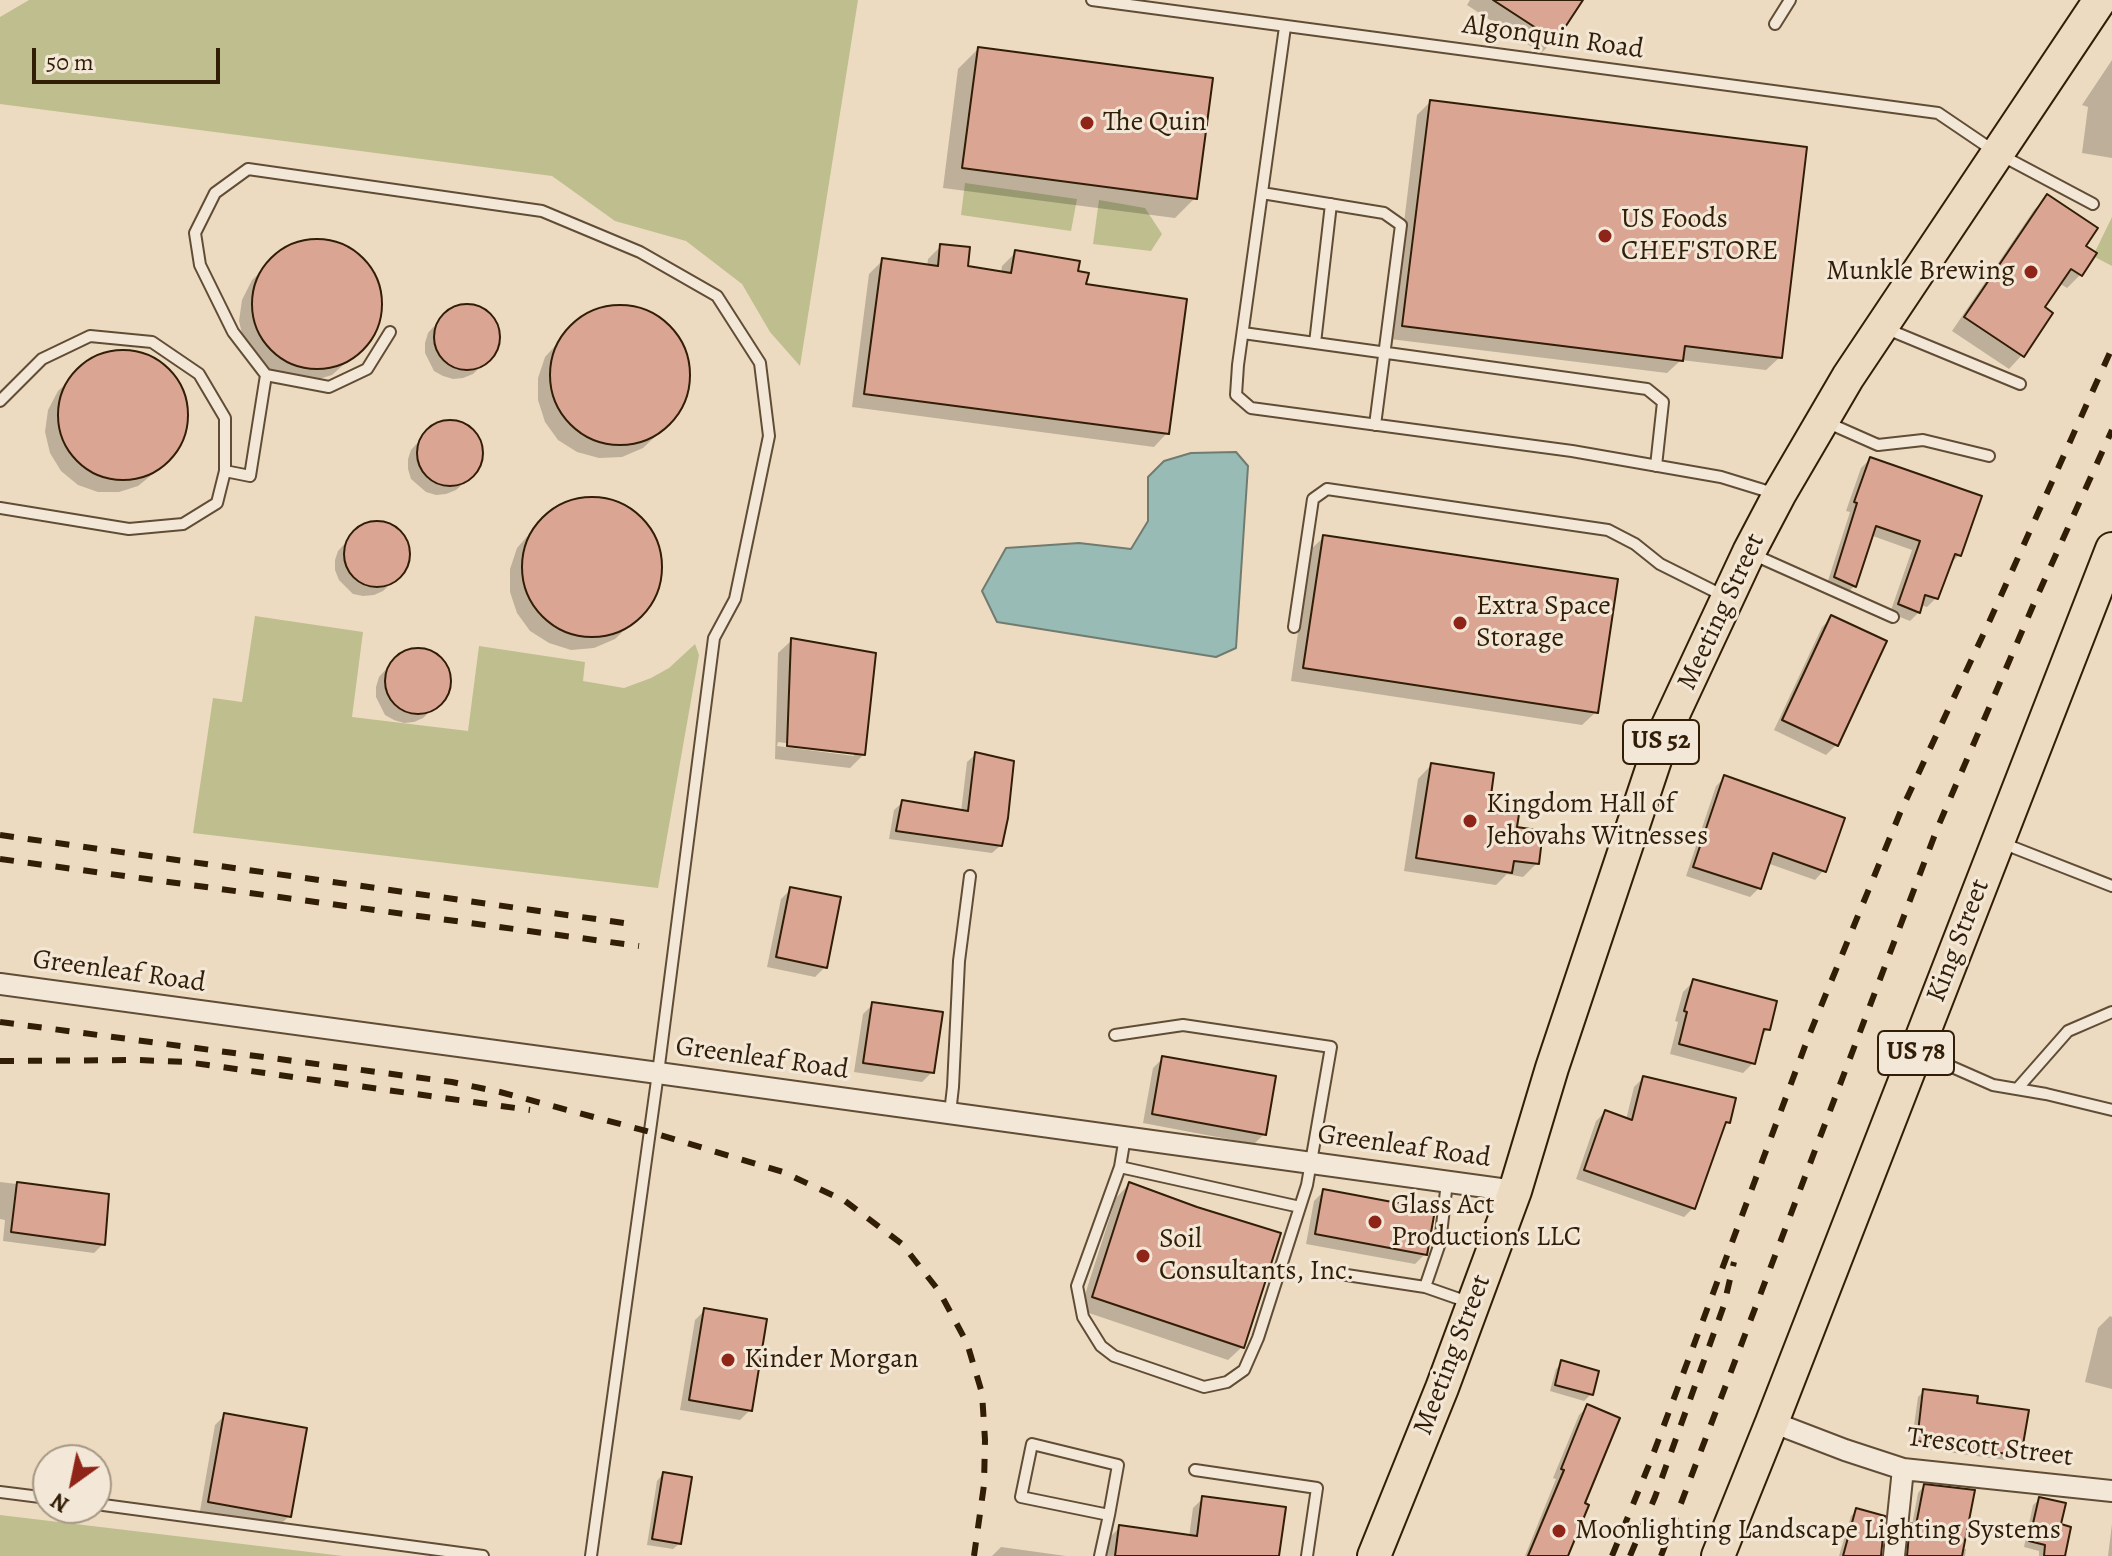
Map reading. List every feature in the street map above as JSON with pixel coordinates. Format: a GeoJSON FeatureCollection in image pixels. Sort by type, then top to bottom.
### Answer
{"type":"FeatureCollection","features":[{"type":"Feature","properties":{"kind":"main road","name":"Meeting Street"},"geometry":{"type":"LineString","coordinates":[[1374,1556],[1442,1388],[1515,1191],[1552,1068],[1663,736],[1749,552],[1848,377],[2100,0]]}},
{"type":"Feature","properties":{"kind":"main road","name":"King Street"},"geometry":{"type":"LineString","coordinates":[[1718,1556],[2112,549]]}},
{"type":"Feature","properties":{"kind":"street","name":"Greenleaf Road"},"geometry":{"type":"LineString","coordinates":[[0,984],[1515,1191]]}},
{"type":"Feature","properties":{"kind":"street","name":"Trescott Street"},"geometry":{"type":"LineString","coordinates":[[1772,1422],[1903,1469],[2112,1491]]}},
{"type":"Feature","properties":{"kind":"street"},"geometry":{"type":"LineString","coordinates":[[1894,1556],[1903,1469]]}},
{"type":"Feature","properties":{"kind":"lane","name":"Algonquin Road"},"geometry":{"type":"LineString","coordinates":[[1092,0],[1938,113],[1997,153],[2093,204]]}},
{"type":"Feature","properties":{"kind":"lane"},"geometry":{"type":"LineString","coordinates":[[1775,24],[1790,0]]}},
{"type":"Feature","properties":{"kind":"lane"},"geometry":{"type":"LineString","coordinates":[[1285,27],[1236,395],[1251,408],[1572,451],[1721,477],[1779,495]]}},
{"type":"Feature","properties":{"kind":"lane"},"geometry":{"type":"LineString","coordinates":[[390,332],[367,369],[329,387],[266,375],[233,332],[200,265],[195,233],[215,193],[248,169],[542,211],[640,252],[717,296],[760,363],[769,436],[735,599],[714,638],[591,1556]]}},
{"type":"Feature","properties":{"kind":"lane"},"geometry":{"type":"LineString","coordinates":[[1262,193],[1384,213],[1401,225],[1375,425]]}},
{"type":"Feature","properties":{"kind":"lane"},"geometry":{"type":"LineString","coordinates":[[1315,343],[1331,204]]}},
{"type":"Feature","properties":{"kind":"lane"},"geometry":{"type":"LineString","coordinates":[[1882,327],[2020,384]]}},
{"type":"Feature","properties":{"kind":"lane"},"geometry":{"type":"LineString","coordinates":[[1243,333],[1647,389],[1663,402],[1656,466]]}},
{"type":"Feature","properties":{"kind":"lane"},"geometry":{"type":"LineString","coordinates":[[0,401],[42,359],[90,336],[152,342],[199,374],[225,418],[225,471],[217,503],[183,524],[129,529],[0,508]]}},
{"type":"Feature","properties":{"kind":"lane"},"geometry":{"type":"LineString","coordinates":[[225,471],[250,476],[266,375]]}},
{"type":"Feature","properties":{"kind":"lane"},"geometry":{"type":"LineString","coordinates":[[1824,421],[1878,445],[1923,440],[1989,456]]}},
{"type":"Feature","properties":{"kind":"lane"},"geometry":{"type":"LineString","coordinates":[[1294,627],[1313,499],[1327,489],[1608,530],[1635,544],[1660,564],[1728,598]]}},
{"type":"Feature","properties":{"kind":"lane"},"geometry":{"type":"LineString","coordinates":[[1749,552],[1893,617]]}},
{"type":"Feature","properties":{"kind":"lane"},"geometry":{"type":"LineString","coordinates":[[1998,842],[2112,886]]}},
{"type":"Feature","properties":{"kind":"lane"},"geometry":{"type":"LineString","coordinates":[[950,1113],[959,961],[970,876]]}},
{"type":"Feature","properties":{"kind":"lane"},"geometry":{"type":"LineString","coordinates":[[2017,1089],[2068,1031],[2112,1012]]}},
{"type":"Feature","properties":{"kind":"lane"},"geometry":{"type":"LineString","coordinates":[[1115,1035],[1183,1025],[1331,1047],[1307,1185],[1258,1338],[1244,1370],[1227,1382],[1204,1387],[1114,1356],[1101,1346],[1083,1317],[1077,1286],[1120,1167],[1125,1137]]}},
{"type":"Feature","properties":{"kind":"lane"},"geometry":{"type":"LineString","coordinates":[[1916,1051],[1993,1085],[2112,1110]]}},
{"type":"Feature","properties":{"kind":"lane"},"geometry":{"type":"LineString","coordinates":[[1120,1167],[1300,1207]]}},
{"type":"Feature","properties":{"kind":"lane"},"geometry":{"type":"LineString","coordinates":[[1425,1287],[1440,1243],[1447,1182]]}},
{"type":"Feature","properties":{"kind":"lane"},"geometry":{"type":"LineString","coordinates":[[1327,1272],[1425,1287],[1474,1304]]}},
{"type":"Feature","properties":{"kind":"lane"},"geometry":{"type":"LineString","coordinates":[[1100,1556],[1109,1515],[1118,1465],[1032,1444],[1021,1497],[1109,1515]]}},
{"type":"Feature","properties":{"kind":"lane"},"geometry":{"type":"LineString","coordinates":[[1195,1470],[1317,1488],[1307,1556]]}},
{"type":"Feature","properties":{"kind":"lane"},"geometry":{"type":"LineString","coordinates":[[0,1492],[32,1496]]}},
{"type":"Feature","properties":{"kind":"lane"},"geometry":{"type":"LineString","coordinates":[[112,1506],[483,1556]]}},
{"type":"Feature","properties":{"kind":"shaded area"},"geometry":{"type":"Polygon","coordinates":[[[29,0],[858,0],[800,366],[770,332],[742,284],[686,241],[615,221],[552,176],[0,104],[0,17],[29,0]]]}},
{"type":"Feature","properties":{"kind":"shaded area"},"geometry":{"type":"Polygon","coordinates":[[[965,183],[1077,199],[1071,231],[961,215],[965,183]]]}},
{"type":"Feature","properties":{"kind":"shaded area"},"geometry":{"type":"Polygon","coordinates":[[[1099,200],[1145,208],[1162,234],[1151,251],[1093,244],[1099,200]]]}},
{"type":"Feature","properties":{"kind":"shaded area"},"geometry":{"type":"Polygon","coordinates":[[[2112,217],[2112,266],[2093,256],[2112,217]]]}},
{"type":"Feature","properties":{"kind":"shaded area"},"geometry":{"type":"Polygon","coordinates":[[[255,616],[363,632],[352,717],[468,731],[479,646],[585,662],[583,681],[624,688],[669,668],[695,644],[699,655],[658,888],[193,833],[213,698],[242,702],[255,616]]]}},
{"type":"Feature","properties":{"kind":"shaded area"},"geometry":{"type":"Polygon","coordinates":[[[0,1515],[32,1519],[32,1524],[75,1524],[343,1556],[0,1556],[0,1515]]]}},
{"type":"Feature","properties":{"kind":"water"},"geometry":{"type":"Polygon","coordinates":[[[1236,452],[1248,466],[1236,648],[1216,657],[997,622],[982,591],[1006,548],[1079,543],[1131,549],[1148,521],[1148,477],[1164,461],[1191,453],[1236,452]]]}},
{"type":"Feature","properties":{"kind":"building"},"geometry":{"type":"Polygon","coordinates":[[[1493,0],[1583,0],[1556,41],[1493,0]]]}},
{"type":"Feature","properties":{"kind":"building","name":"The Quin"},"geometry":{"type":"Polygon","coordinates":[[[978,47],[1213,78],[1197,199],[962,168],[978,47]]]}},
{"type":"Feature","properties":{"kind":"building","name":"US Foods CHEF'STORE"},"geometry":{"type":"Polygon","coordinates":[[[1430,100],[1807,147],[1782,358],[1685,346],[1683,361],[1402,326],[1430,100]]]}},
{"type":"Feature","properties":{"kind":"building","name":"Munkle Brewing"},"geometry":{"type":"Polygon","coordinates":[[[2047,194],[2098,228],[2086,246],[2097,253],[2082,276],[2071,269],[2045,307],[2053,313],[2024,357],[1964,317],[2047,194]]]}},
{"type":"Feature","properties":{"kind":"building"},"geometry":{"type":"Polygon","coordinates":[[[317,239],[342,244],[363,258],[377,279],[382,304],[377,329],[363,350],[342,364],[317,369],[292,364],[271,350],[257,329],[252,304],[257,279],[271,258],[292,244],[317,239]]]}},
{"type":"Feature","properties":{"kind":"building"},"geometry":{"type":"Polygon","coordinates":[[[940,244],[970,247],[968,266],[1011,273],[1015,250],[1080,261],[1078,271],[1089,273],[1086,284],[1187,299],[1169,434],[864,394],[882,258],[938,266],[940,244]]]}},
{"type":"Feature","properties":{"kind":"building"},"geometry":{"type":"Polygon","coordinates":[[[467,304],[480,307],[490,314],[497,324],[500,337],[497,350],[490,360],[480,367],[467,370],[454,367],[444,360],[437,350],[434,337],[437,324],[444,314],[454,307],[467,304]]]}},
{"type":"Feature","properties":{"kind":"building"},"geometry":{"type":"Polygon","coordinates":[[[620,305],[647,310],[670,325],[685,348],[690,375],[685,402],[670,425],[647,440],[620,445],[593,440],[570,425],[555,402],[550,375],[555,348],[570,325],[593,310],[620,305]]]}},
{"type":"Feature","properties":{"kind":"building"},"geometry":{"type":"Polygon","coordinates":[[[123,350],[148,355],[169,369],[183,390],[188,415],[183,440],[169,461],[148,475],[123,480],[98,475],[77,461],[63,440],[58,415],[63,390],[77,369],[98,355],[123,350]]]}},
{"type":"Feature","properties":{"kind":"building"},"geometry":{"type":"Polygon","coordinates":[[[450,420],[463,423],[473,430],[480,440],[483,453],[480,466],[473,476],[463,483],[450,486],[437,483],[427,476],[420,466],[417,453],[420,440],[427,430],[437,423],[450,420]]]}},
{"type":"Feature","properties":{"kind":"building"},"geometry":{"type":"Polygon","coordinates":[[[1870,457],[1982,496],[1961,556],[1955,554],[1938,599],[1925,595],[1920,613],[1898,604],[1920,541],[1876,526],[1856,587],[1834,577],[1870,457]]]}},
{"type":"Feature","properties":{"kind":"building"},"geometry":{"type":"Polygon","coordinates":[[[592,497],[619,502],[642,517],[657,540],[662,567],[657,594],[642,617],[619,632],[592,637],[565,632],[542,617],[527,594],[522,567],[527,540],[542,517],[565,502],[592,497]]]}},
{"type":"Feature","properties":{"kind":"building"},"geometry":{"type":"Polygon","coordinates":[[[377,521],[390,524],[400,531],[407,541],[410,554],[407,567],[400,577],[390,584],[377,587],[364,584],[354,577],[347,567],[344,554],[347,541],[354,531],[364,524],[377,521]]]}},
{"type":"Feature","properties":{"kind":"building","name":"Extra Space Storage"},"geometry":{"type":"Polygon","coordinates":[[[1323,535],[1618,579],[1598,713],[1303,668],[1323,535]]]}},
{"type":"Feature","properties":{"kind":"building"},"geometry":{"type":"Polygon","coordinates":[[[1831,615],[1887,641],[1838,746],[1782,720],[1831,615]]]}},
{"type":"Feature","properties":{"kind":"building"},"geometry":{"type":"Polygon","coordinates":[[[791,638],[876,653],[865,755],[787,746],[791,638]]]}},
{"type":"Feature","properties":{"kind":"building"},"geometry":{"type":"Polygon","coordinates":[[[418,648],[431,651],[441,658],[448,668],[451,681],[448,694],[441,704],[431,711],[418,714],[405,711],[395,704],[388,694],[385,681],[388,668],[395,658],[405,651],[418,648]]]}},
{"type":"Feature","properties":{"kind":"building"},"geometry":{"type":"Polygon","coordinates":[[[975,752],[1014,761],[1002,846],[896,831],[902,800],[968,811],[975,752]]]}},
{"type":"Feature","properties":{"kind":"building","name":"Kingdom Hall of Jehovahs Witnesses"},"geometry":{"type":"Polygon","coordinates":[[[1431,763],[1494,773],[1489,810],[1519,814],[1517,827],[1543,831],[1539,864],[1514,861],[1512,873],[1416,858],[1431,763]]]}},
{"type":"Feature","properties":{"kind":"building"},"geometry":{"type":"Polygon","coordinates":[[[1724,775],[1845,818],[1826,872],[1773,853],[1761,889],[1693,867],[1724,775]]]}},
{"type":"Feature","properties":{"kind":"building"},"geometry":{"type":"Polygon","coordinates":[[[790,887],[841,897],[827,968],[776,957],[790,887]]]}},
{"type":"Feature","properties":{"kind":"building"},"geometry":{"type":"Polygon","coordinates":[[[1693,979],[1777,1001],[1770,1030],[1764,1029],[1755,1064],[1679,1044],[1693,979]]]}},
{"type":"Feature","properties":{"kind":"building"},"geometry":{"type":"Polygon","coordinates":[[[872,1002],[943,1012],[934,1073],[863,1063],[872,1002]]]}},
{"type":"Feature","properties":{"kind":"building"},"geometry":{"type":"Polygon","coordinates":[[[1162,1056],[1276,1076],[1266,1135],[1152,1114],[1162,1056]]]}},
{"type":"Feature","properties":{"kind":"building"},"geometry":{"type":"Polygon","coordinates":[[[1643,1076],[1736,1098],[1730,1123],[1726,1122],[1695,1209],[1584,1170],[1605,1110],[1632,1120],[1643,1076]]]}},
{"type":"Feature","properties":{"kind":"building"},"geometry":{"type":"Polygon","coordinates":[[[17,1182],[109,1194],[105,1245],[11,1232],[17,1182]]]}},
{"type":"Feature","properties":{"kind":"building","name":"Soil Consultants, Inc."},"geometry":{"type":"Polygon","coordinates":[[[1129,1182],[1281,1233],[1244,1348],[1092,1297],[1129,1182]]]}},
{"type":"Feature","properties":{"kind":"building","name":"Glass Act Productions LLC"},"geometry":{"type":"Polygon","coordinates":[[[1323,1189],[1435,1210],[1427,1255],[1315,1234],[1323,1189]]]}},
{"type":"Feature","properties":{"kind":"building","name":"Kinder Morgan"},"geometry":{"type":"Polygon","coordinates":[[[704,1308],[767,1319],[752,1411],[689,1400],[704,1308]]]}},
{"type":"Feature","properties":{"kind":"building"},"geometry":{"type":"Polygon","coordinates":[[[1561,1360],[1599,1371],[1593,1395],[1555,1385],[1561,1360]]]}},
{"type":"Feature","properties":{"kind":"building"},"geometry":{"type":"Polygon","coordinates":[[[1923,1389],[1978,1396],[1977,1403],[2029,1410],[2021,1456],[1917,1441],[1923,1389]]]}},
{"type":"Feature","properties":{"kind":"building"},"geometry":{"type":"Polygon","coordinates":[[[1587,1404],[1620,1418],[1585,1503],[1589,1505],[1568,1556],[1528,1556],[1564,1470],[1561,1469],[1587,1404]]]}},
{"type":"Feature","properties":{"kind":"building"},"geometry":{"type":"Polygon","coordinates":[[[224,1413],[307,1428],[291,1517],[208,1502],[224,1413]]]}},
{"type":"Feature","properties":{"kind":"building"},"geometry":{"type":"Polygon","coordinates":[[[663,1472],[692,1477],[681,1544],[652,1539],[663,1472]]]}},
{"type":"Feature","properties":{"kind":"building"},"geometry":{"type":"Polygon","coordinates":[[[1924,1484],[1975,1490],[1962,1556],[1907,1556],[1910,1523],[1916,1525],[1924,1484]]]}},
{"type":"Feature","properties":{"kind":"building"},"geometry":{"type":"Polygon","coordinates":[[[1202,1496],[1286,1507],[1279,1556],[1115,1556],[1119,1525],[1197,1536],[1202,1496]]]}},
{"type":"Feature","properties":{"kind":"building"},"geometry":{"type":"Polygon","coordinates":[[[2039,1497],[2066,1503],[2061,1524],[2071,1527],[2065,1556],[2044,1556],[2045,1545],[2029,1541],[2039,1497]]]}},
{"type":"Feature","properties":{"kind":"building"},"geometry":{"type":"Polygon","coordinates":[[[1856,1508],[1885,1516],[1881,1556],[1843,1556],[1856,1508]]]}},
{"type":"Feature","properties":{"kind":"railway"},"geometry":{"type":"LineString","coordinates":[[1612,1556],[1651,1460],[1808,1038],[1900,813],[2112,348]]}},
{"type":"Feature","properties":{"kind":"railway"},"geometry":{"type":"LineString","coordinates":[[1661,1556],[1937,829],[2112,430]]}},
{"type":"Feature","properties":{"kind":"railway"},"geometry":{"type":"LineString","coordinates":[[0,835],[631,924]]}},
{"type":"Feature","properties":{"kind":"railway"},"geometry":{"type":"LineString","coordinates":[[0,859],[639,946]]}},
{"type":"Feature","properties":{"kind":"railway"},"geometry":{"type":"LineString","coordinates":[[0,1022],[452,1082],[500,1092],[783,1172],[845,1201],[902,1244],[939,1291],[967,1343],[982,1393],[985,1440],[984,1485],[974,1556]]}},
{"type":"Feature","properties":{"kind":"railway"},"geometry":{"type":"LineString","coordinates":[[0,1061],[186,1062],[530,1110]]}},
{"type":"Feature","properties":{"kind":"railway"},"geometry":{"type":"LineString","coordinates":[[1630,1556],[1655,1497],[1724,1305],[1734,1262]]}},
{"type":"Feature","properties":{"kind":"place","name":"The Quin"},"geometry":{"type":"Point","coordinates":[1087,123]}},
{"type":"Feature","properties":{"kind":"place","name":"US Foods CHEF'STORE"},"geometry":{"type":"Point","coordinates":[1605,236]}},
{"type":"Feature","properties":{"kind":"place","name":"Munkle Brewing"},"geometry":{"type":"Point","coordinates":[2031,272]}},
{"type":"Feature","properties":{"kind":"place","name":"Extra Space Storage"},"geometry":{"type":"Point","coordinates":[1460,623]}},
{"type":"Feature","properties":{"kind":"place","name":"Kingdom Hall of Jehovahs Witnesses"},"geometry":{"type":"Point","coordinates":[1470,821]}},
{"type":"Feature","properties":{"kind":"place","name":"Glass Act Productions LLC"},"geometry":{"type":"Point","coordinates":[1375,1222]}},
{"type":"Feature","properties":{"kind":"place","name":"Soil Consultants, Inc."},"geometry":{"type":"Point","coordinates":[1143,1256]}},
{"type":"Feature","properties":{"kind":"place","name":"Kinder Morgan"},"geometry":{"type":"Point","coordinates":[728,1360]}},
{"type":"Feature","properties":{"kind":"place","name":"Moonlighting Landscape Lighting Systems"},"geometry":{"type":"Point","coordinates":[1559,1531]}}]}
